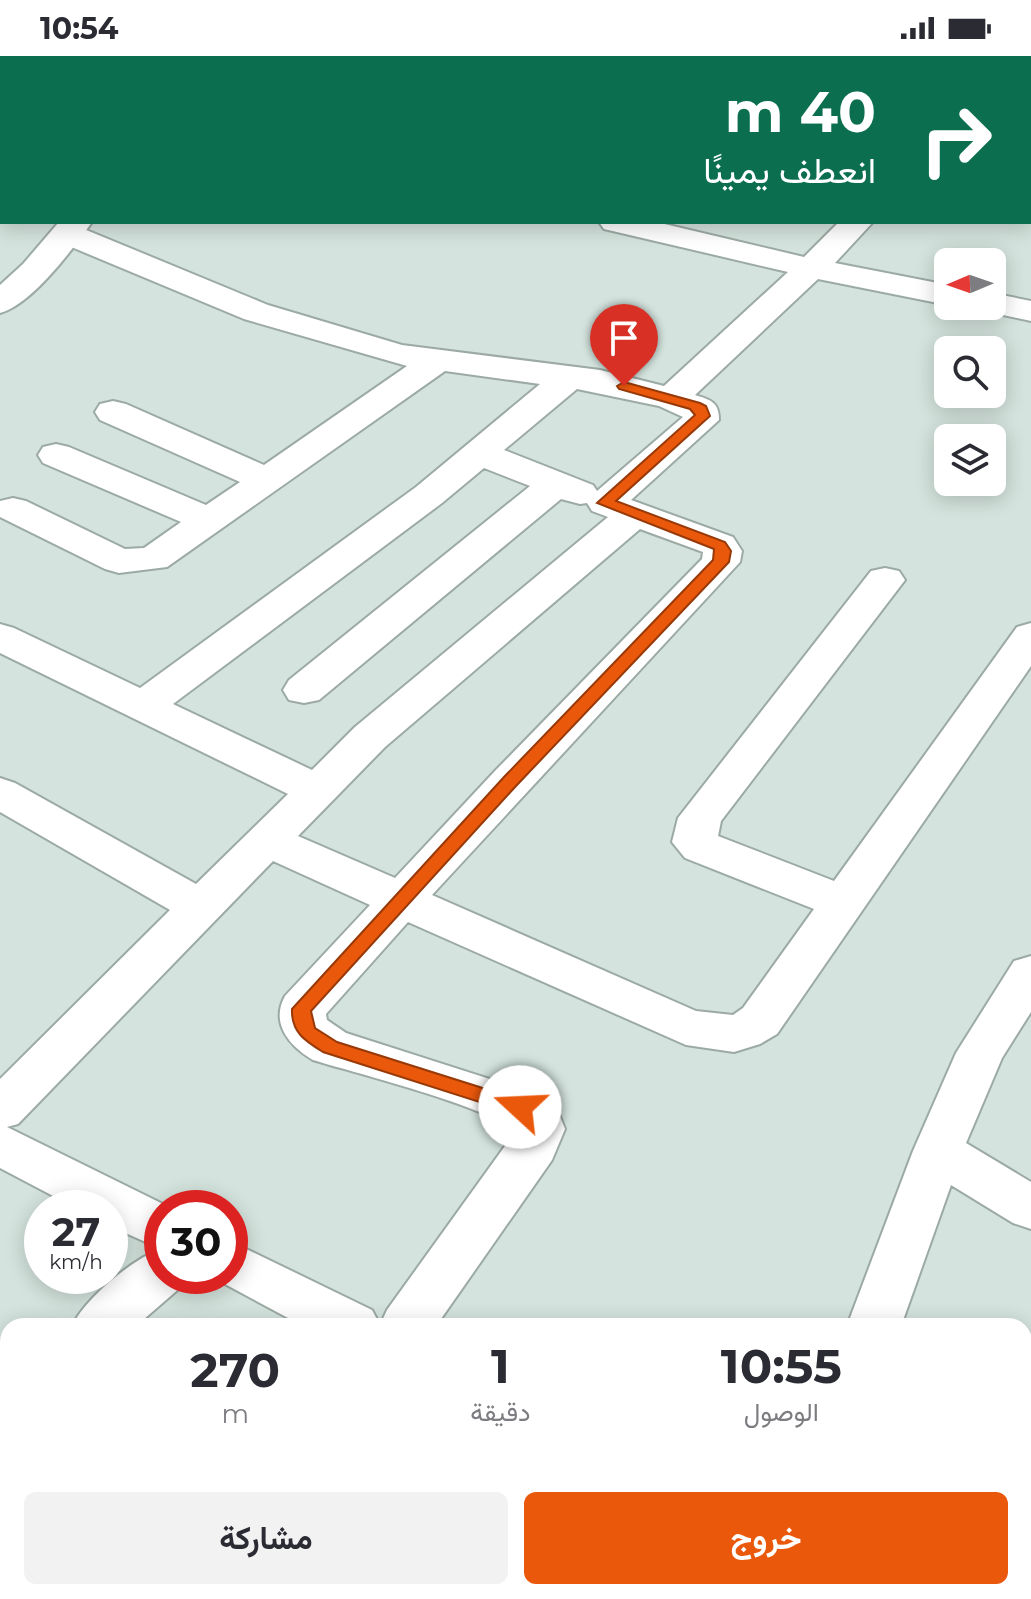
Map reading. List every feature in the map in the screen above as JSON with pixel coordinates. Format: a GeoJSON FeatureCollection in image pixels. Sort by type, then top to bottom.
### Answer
{"type":"FeatureCollection","features":[{"type":"Feature","properties":{"kind":"street"},"geometry":{"type":"LineString","coordinates":[[0,303],[81,234],[117,224]]}},
{"type":"Feature","properties":{"kind":"street"},"geometry":{"type":"LineString","coordinates":[[624,224],[811,268],[934,292]]}},
{"type":"Feature","properties":{"kind":"street"},"geometry":{"type":"LineString","coordinates":[[671,398],[855,224]]}},
{"type":"Feature","properties":{"kind":"street"},"geometry":{"type":"LineString","coordinates":[[0,1110],[370,737],[620,508],[701,420],[701,409],[671,398],[600,381],[398,355],[256,312],[81,234]]}},
{"type":"Feature","properties":{"kind":"street"},"geometry":{"type":"LineString","coordinates":[[1006,306],[1031,311]]}},
{"type":"Feature","properties":{"kind":"street"},"geometry":{"type":"LineString","coordinates":[[13,509],[119,561],[131,563],[153,559],[436,362]]}},
{"type":"Feature","properties":{"kind":"street"},"geometry":{"type":"LineString","coordinates":[[143,706],[429,495],[569,377]]}},
{"type":"Feature","properties":{"kind":"street"},"geometry":{"type":"LineString","coordinates":[[113,412],[267,480]]}},
{"type":"Feature","properties":{"kind":"street"},"geometry":{"type":"LineString","coordinates":[[412,1318],[540,1136],[540,1124],[532,1114],[520,1107],[330,1047],[308,1033],[301,1020],[302,1009],[510,781],[721,562],[723,551],[719,545],[479,453]]}},
{"type":"Feature","properties":{"kind":"street"},"geometry":{"type":"LineString","coordinates":[[56,455],[209,520]]}},
{"type":"Feature","properties":{"kind":"street"},"geometry":{"type":"LineString","coordinates":[[304,690],[556,484]]}},
{"type":"Feature","properties":{"kind":"street"},"geometry":{"type":"LineString","coordinates":[[844,903],[701,847],[694,842],[694,833],[700,818],[885,580]]}},
{"type":"Feature","properties":{"kind":"street"},"geometry":{"type":"LineString","coordinates":[[267,840],[686,1027],[719,1035],[740,1034],[760,1021],[1031,636]]}},
{"type":"Feature","properties":{"kind":"street"},"geometry":{"type":"LineString","coordinates":[[0,637],[317,790]]}},
{"type":"Feature","properties":{"kind":"street"},"geometry":{"type":"LineString","coordinates":[[0,793],[201,907]]}},
{"type":"Feature","properties":{"kind":"street"},"geometry":{"type":"LineString","coordinates":[[877,1318],[938,1151],[980,1053],[1031,973]]}},
{"type":"Feature","properties":{"kind":"street"},"geometry":{"type":"LineString","coordinates":[[0,1145],[144,1219]]}},
{"type":"Feature","properties":{"kind":"street"},"geometry":{"type":"LineString","coordinates":[[938,1151],[1031,1208]]}},
{"type":"Feature","properties":{"kind":"street"},"geometry":{"type":"LineString","coordinates":[[248,1272],[337,1318]]}},
{"type":"Feature","properties":{"kind":"street"},"geometry":{"type":"LineString","coordinates":[[108,1318],[144,1287]]}},
{"type":"Feature","properties":{"kind":"route"},"geometry":{"type":"LineString","coordinates":[[520,1107],[330,1047],[308,1033],[301,1020],[302,1009],[510,781],[721,562],[723,551],[719,545],[605,503],[703,416],[701,409],[695,406],[624,386]]}}]}
